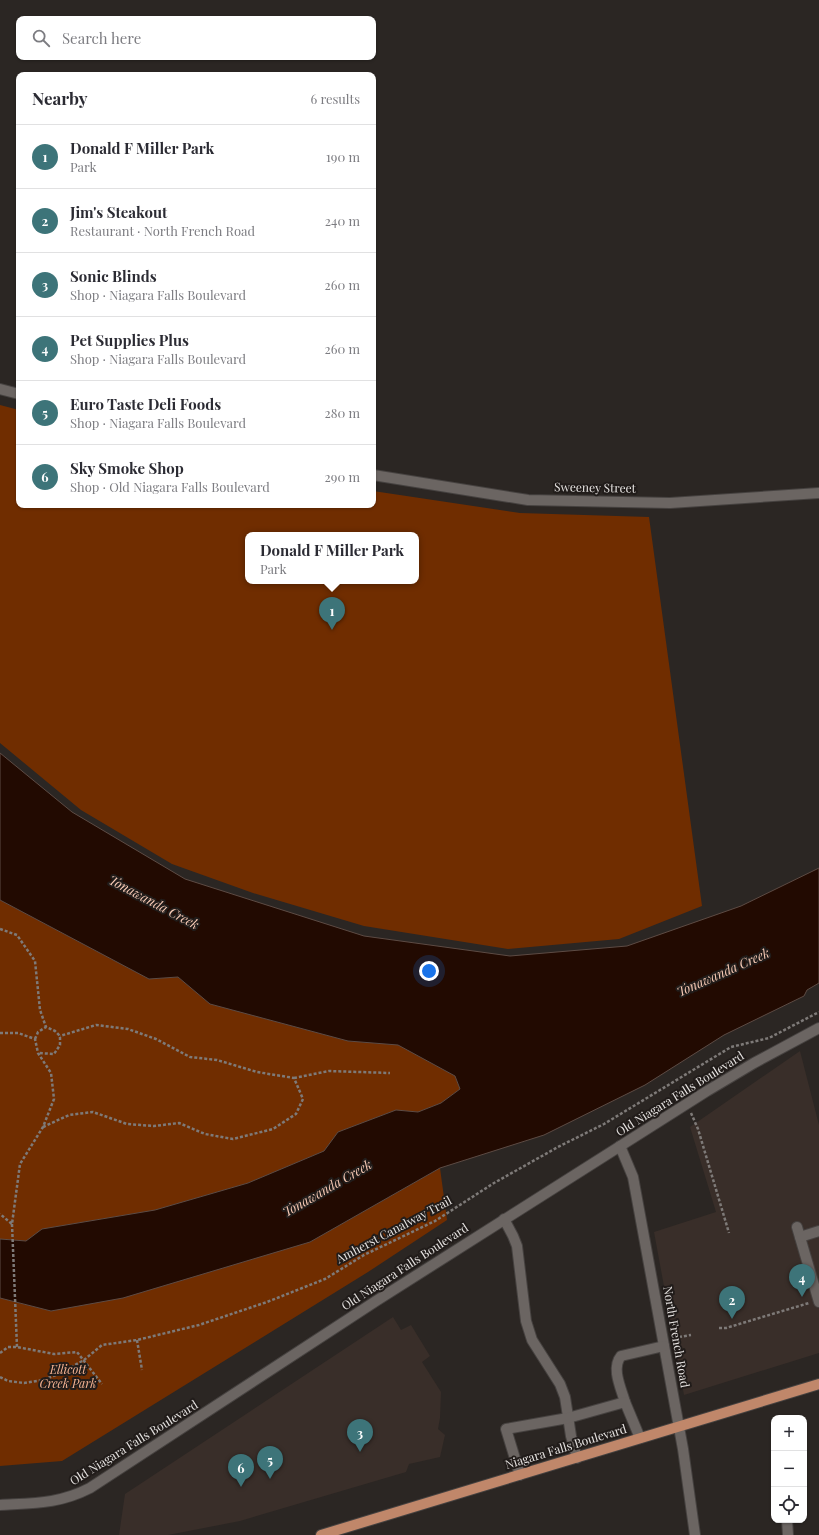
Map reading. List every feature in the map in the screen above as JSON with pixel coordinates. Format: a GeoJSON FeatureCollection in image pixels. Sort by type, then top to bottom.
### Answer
{"type":"FeatureCollection","features":[{"type":"Feature","properties":{"kind":"main road","name":"Niagara Falls Boulevard"},"geometry":{"type":"LineString","coordinates":[[321,1535],[819,1384]]}},
{"type":"Feature","properties":{"kind":"street"},"geometry":{"type":"LineString","coordinates":[[0,389],[16,393]]}},
{"type":"Feature","properties":{"kind":"street","name":"Sweeney Street"},"geometry":{"type":"LineString","coordinates":[[376,475],[528,500],[670,503],[819,493]]}},
{"type":"Feature","properties":{"kind":"street","name":"Old Niagara Falls Boulevard"},"geometry":{"type":"LineString","coordinates":[[0,1505],[59,1500],[74,1496],[90,1488],[620,1146],[754,1063],[819,1028]]}},
{"type":"Feature","properties":{"kind":"street","name":"North French Road"},"geometry":{"type":"LineString","coordinates":[[620,1146],[634,1176],[679,1427],[695,1535]]}},
{"type":"Feature","properties":{"kind":"street"},"geometry":{"type":"LineString","coordinates":[[504,1220],[517,1246],[526,1321],[532,1340],[560,1384],[565,1397],[571,1436],[577,1458]]}},
{"type":"Feature","properties":{"kind":"street"},"geometry":{"type":"LineString","coordinates":[[815,1302],[798,1232],[819,1231]]}},
{"type":"Feature","properties":{"kind":"street"},"geometry":{"type":"LineString","coordinates":[[640,1438],[625,1402],[616,1368],[618,1360],[621,1356],[664,1346]]}},
{"type":"Feature","properties":{"kind":"street"},"geometry":{"type":"LineString","coordinates":[[520,1475],[506,1429],[568,1418],[625,1402]]}},
{"type":"Feature","properties":{"kind":"street"},"geometry":{"type":"LineString","coordinates":[[787,1523],[788,1535]]}},
{"type":"Feature","properties":{"kind":"path"},"geometry":{"type":"LineString","coordinates":[[0,929],[17,935],[36,961],[40,1010],[46,1027]]}},
{"type":"Feature","properties":{"kind":"path","name":"Amherst Canalway Trail"},"geometry":{"type":"LineString","coordinates":[[0,1377],[8,1381],[24,1384],[43,1380],[61,1373],[84,1360],[102,1346],[137,1340],[199,1325],[268,1302],[325,1279],[364,1255],[435,1221],[494,1183],[604,1124],[731,1047],[769,1038],[819,1012]]}},
{"type":"Feature","properties":{"kind":"path"},"geometry":{"type":"LineString","coordinates":[[60,1036],[96,1025],[128,1029],[156,1039],[190,1057],[217,1060],[257,1072],[294,1078],[329,1072],[390,1073]]}},
{"type":"Feature","properties":{"kind":"path"},"geometry":{"type":"LineString","coordinates":[[38,1053],[54,1054],[60,1045],[60,1036],[55,1030],[46,1027]]}},
{"type":"Feature","properties":{"kind":"path"},"geometry":{"type":"LineString","coordinates":[[17,1347],[12,1224],[20,1164],[43,1127],[54,1099],[51,1073],[38,1053],[36,1039],[38,1032],[46,1027]]}},
{"type":"Feature","properties":{"kind":"path"},"geometry":{"type":"LineString","coordinates":[[0,1033],[18,1033],[36,1039]]}},
{"type":"Feature","properties":{"kind":"path"},"geometry":{"type":"LineString","coordinates":[[43,1127],[69,1115],[93,1112],[127,1124],[154,1126],[179,1122],[205,1134],[232,1139],[273,1129],[296,1114],[303,1099],[294,1078]]}},
{"type":"Feature","properties":{"kind":"path"},"geometry":{"type":"LineString","coordinates":[[690,1111],[698,1129],[729,1233]]}},
{"type":"Feature","properties":{"kind":"path"},"geometry":{"type":"LineString","coordinates":[[0,1214],[12,1224]]}},
{"type":"Feature","properties":{"kind":"path"},"geometry":{"type":"LineString","coordinates":[[720,1328],[726,1328],[815,1302]]}},
{"type":"Feature","properties":{"kind":"path"},"geometry":{"type":"LineString","coordinates":[[679,1337],[691,1335]]}},
{"type":"Feature","properties":{"kind":"path"},"geometry":{"type":"LineString","coordinates":[[137,1340],[142,1370]]}},
{"type":"Feature","properties":{"kind":"path"},"geometry":{"type":"LineString","coordinates":[[0,1353],[8,1347],[17,1347],[54,1354],[77,1352],[102,1384]]}},
{"type":"Feature","properties":{"kind":"shaded area"},"geometry":{"type":"Polygon","coordinates":[[[800,1051],[819,1125],[819,1353],[684,1395],[654,1232],[716,1212],[690,1127],[800,1051]]]}},
{"type":"Feature","properties":{"kind":"shaded area"},"geometry":{"type":"Polygon","coordinates":[[[393,1317],[401,1330],[411,1325],[430,1356],[422,1362],[441,1392],[438,1429],[445,1435],[440,1457],[409,1464],[406,1472],[240,1521],[168,1535],[119,1535],[125,1494],[393,1317]]]}},
{"type":"Feature","properties":{"kind":"green space"},"geometry":{"type":"Polygon","coordinates":[[[0,405],[16,409],[16,508],[376,508],[376,491],[520,513],[649,517],[702,906],[619,939],[508,949],[364,926],[253,893],[172,864],[81,810],[0,743],[0,405]]]}},
{"type":"Feature","properties":{"kind":"green space"},"geometry":{"type":"Polygon","coordinates":[[[0,900],[149,979],[178,977],[210,1004],[348,1041],[398,1045],[455,1076],[460,1089],[441,1103],[418,1112],[396,1110],[338,1132],[324,1151],[248,1183],[155,1210],[42,1229],[26,1241],[0,1239],[0,900]]]}},
{"type":"Feature","properties":{"kind":"green space","name":"Ellicott Creek Park"},"geometry":{"type":"Polygon","coordinates":[[[440,1168],[447,1220],[368,1272],[62,1461],[0,1466],[0,1298],[51,1311],[310,1242],[440,1168]]]}},
{"type":"Feature","properties":{"kind":"water","name":"Tonawanda Creek"},"geometry":{"type":"Polygon","coordinates":[[[0,753],[72,812],[185,879],[364,936],[510,956],[627,946],[741,906],[819,868],[819,983],[807,990],[804,996],[724,1035],[645,1085],[544,1135],[440,1168],[310,1242],[123,1298],[51,1311],[0,1298],[0,1239],[26,1241],[42,1229],[155,1210],[248,1183],[324,1151],[338,1132],[396,1110],[418,1112],[441,1103],[460,1089],[455,1076],[398,1045],[348,1041],[210,1004],[178,977],[149,979],[0,900],[0,753]]]}},
{"type":"Feature","properties":{"kind":"place","name":"Donald F Miller Park"},"geometry":{"type":"Point","coordinates":[332,630]}},
{"type":"Feature","properties":{"kind":"place","name":"Pet Supplies Plus"},"geometry":{"type":"Point","coordinates":[802,1297]}},
{"type":"Feature","properties":{"kind":"place","name":"Jim's Steakout"},"geometry":{"type":"Point","coordinates":[732,1319]}},
{"type":"Feature","properties":{"kind":"place","name":"Sonic Blinds"},"geometry":{"type":"Point","coordinates":[360,1452]}},
{"type":"Feature","properties":{"kind":"place","name":"Euro Taste Deli Foods"},"geometry":{"type":"Point","coordinates":[270,1479]}},
{"type":"Feature","properties":{"kind":"place","name":"Sky Smoke Shop"},"geometry":{"type":"Point","coordinates":[241,1487]}}]}
